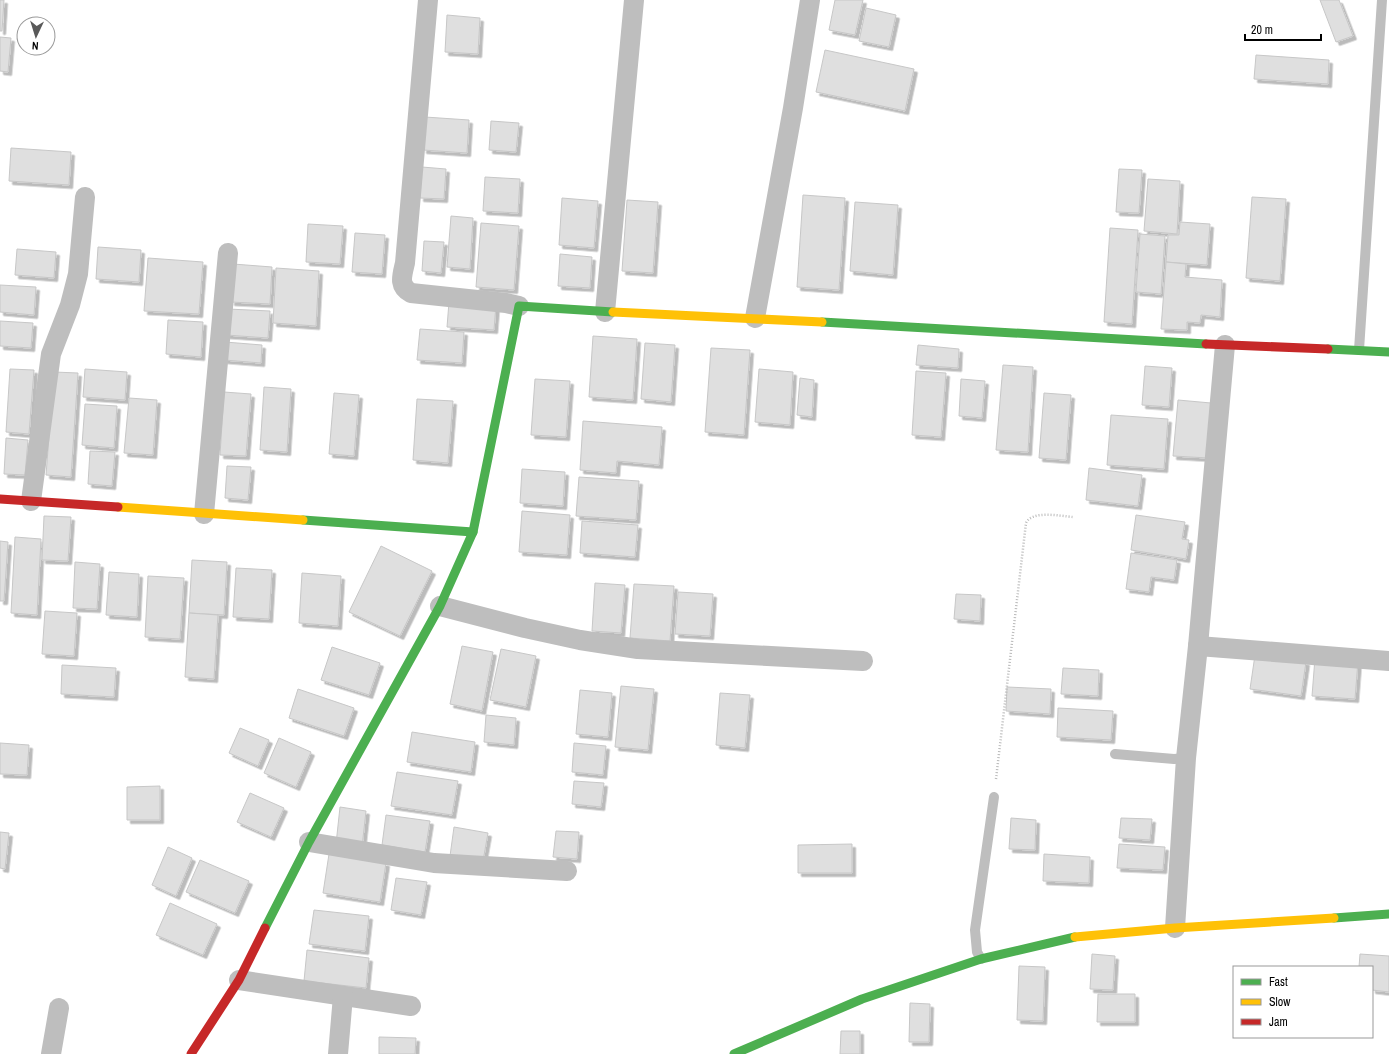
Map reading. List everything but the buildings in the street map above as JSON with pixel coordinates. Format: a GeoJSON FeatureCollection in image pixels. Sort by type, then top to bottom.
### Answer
{"type":"FeatureCollection","features":[{"type":"Feature","properties":{"kind":"street"},"geometry":{"type":"LineString","coordinates":[[428,0],[405,263],[401,278],[402,285],[411,293],[506,303],[519,306],[605,312],[755,318],[1225,345],[1389,352]]}},
{"type":"Feature","properties":{"kind":"street"},"geometry":{"type":"LineString","coordinates":[[605,312],[634,0]]}},
{"type":"Feature","properties":{"kind":"street"},"geometry":{"type":"LineString","coordinates":[[755,318],[793,108],[810,0]]}},
{"type":"Feature","properties":{"kind":"street"},"geometry":{"type":"LineString","coordinates":[[31,501],[51,354],[70,305],[78,274],[85,197]]}},
{"type":"Feature","properties":{"kind":"street"},"geometry":{"type":"LineString","coordinates":[[204,514],[228,253]]}},
{"type":"Feature","properties":{"kind":"street"},"geometry":{"type":"LineString","coordinates":[[191,1054],[239,980],[308,842],[440,606],[473,532],[519,306]]}},
{"type":"Feature","properties":{"kind":"street"},"geometry":{"type":"LineString","coordinates":[[1175,922],[1186,758],[1198,646],[1225,345]]}},
{"type":"Feature","properties":{"kind":"street"},"geometry":{"type":"LineString","coordinates":[[0,499],[473,532]]}},
{"type":"Feature","properties":{"kind":"street"},"geometry":{"type":"LineString","coordinates":[[440,606],[525,628],[580,640],[638,649],[864,661]]}},
{"type":"Feature","properties":{"kind":"street"},"geometry":{"type":"LineString","coordinates":[[1198,646],[1389,661]]}},
{"type":"Feature","properties":{"kind":"street"},"geometry":{"type":"LineString","coordinates":[[308,842],[434,864],[567,872]]}},
{"type":"Feature","properties":{"kind":"street"},"geometry":{"type":"LineString","coordinates":[[734,1054],[862,999],[979,956],[1071,937],[1175,922],[1389,914]]}},
{"type":"Feature","properties":{"kind":"street"},"geometry":{"type":"LineString","coordinates":[[239,980],[411,1006]]}},
{"type":"Feature","properties":{"kind":"street"},"geometry":{"type":"LineString","coordinates":[[338,1054],[343,996]]}},
{"type":"Feature","properties":{"kind":"street"},"geometry":{"type":"LineString","coordinates":[[51,1054],[59,1008]]}},
{"type":"Feature","properties":{"kind":"lane"},"geometry":{"type":"LineString","coordinates":[[1359,350],[1382,0]]}},
{"type":"Feature","properties":{"kind":"lane"},"geometry":{"type":"LineString","coordinates":[[1115,754],[1174,759],[1186,758]]}},
{"type":"Feature","properties":{"kind":"lane"},"geometry":{"type":"LineString","coordinates":[[979,956],[975,930],[994,797]]}},
{"type":"Feature","properties":{"kind":"path"},"geometry":{"type":"LineString","coordinates":[[994,797],[1026,523],[1028,519],[1035,515],[1073,517]]}},
{"type":"Feature","properties":{"kind":"traffic: fast"},"geometry":{"type":"LineString","coordinates":[[303,520],[473,532],[519,306],[613,312]]}},
{"type":"Feature","properties":{"kind":"traffic: fast"},"geometry":{"type":"LineString","coordinates":[[822,322],[1206,344]]}},
{"type":"Feature","properties":{"kind":"traffic: fast"},"geometry":{"type":"LineString","coordinates":[[1328,349],[1389,352]]}},
{"type":"Feature","properties":{"kind":"traffic: fast"},"geometry":{"type":"LineString","coordinates":[[265,928],[309,842],[440,606],[473,532]]}},
{"type":"Feature","properties":{"kind":"traffic: fast"},"geometry":{"type":"LineString","coordinates":[[1334,918],[1389,914]]}},
{"type":"Feature","properties":{"kind":"traffic: fast"},"geometry":{"type":"LineString","coordinates":[[734,1054],[862,999],[981,959],[1075,937]]}},
{"type":"Feature","properties":{"kind":"traffic: slow"},"geometry":{"type":"LineString","coordinates":[[613,312],[822,322]]}},
{"type":"Feature","properties":{"kind":"traffic: slow"},"geometry":{"type":"LineString","coordinates":[[118,507],[303,520]]}},
{"type":"Feature","properties":{"kind":"traffic: slow"},"geometry":{"type":"LineString","coordinates":[[1075,937],[1175,928],[1334,918]]}},
{"type":"Feature","properties":{"kind":"traffic: jam"},"geometry":{"type":"LineString","coordinates":[[1206,344],[1328,349]]}},
{"type":"Feature","properties":{"kind":"traffic: jam"},"geometry":{"type":"LineString","coordinates":[[0,499],[118,507]]}},
{"type":"Feature","properties":{"kind":"traffic: jam"},"geometry":{"type":"LineString","coordinates":[[191,1054],[239,980],[265,928]]}}]}
